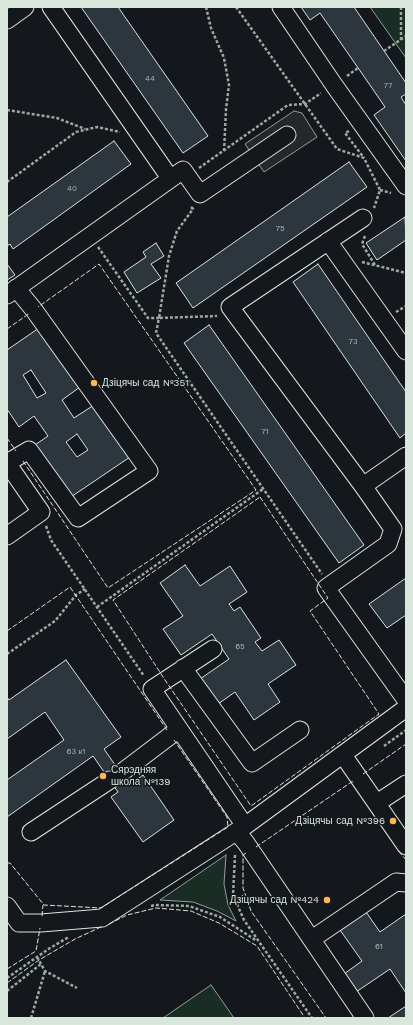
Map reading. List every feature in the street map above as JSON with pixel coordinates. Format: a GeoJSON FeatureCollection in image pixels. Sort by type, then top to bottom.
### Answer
{"type":"FeatureCollection","features":[{"type":"Feature","properties":{"kind":"lane"},"geometry":{"type":"LineString","coordinates":[[7,20],[25,7]]}},
{"type":"Feature","properties":{"kind":"lane"},"geometry":{"type":"LineString","coordinates":[[51,7],[170,178]]}},
{"type":"Feature","properties":{"kind":"lane"},"geometry":{"type":"LineString","coordinates":[[281,7],[334,85],[406,186]]}},
{"type":"Feature","properties":{"kind":"lane"},"geometry":{"type":"LineString","coordinates":[[7,536],[41,512],[7,463],[29,450],[78,518],[149,471],[34,310],[12,292],[183,170],[200,194],[287,135]]}},
{"type":"Feature","properties":{"kind":"lane"},"geometry":{"type":"LineString","coordinates":[[368,220],[328,241],[230,307],[363,486],[393,530],[388,544],[326,588],[406,700]]}},
{"type":"Feature","properties":{"kind":"lane"},"geometry":{"type":"LineString","coordinates":[[328,241],[406,351]]}},
{"type":"Feature","properties":{"kind":"lane"},"geometry":{"type":"LineString","coordinates":[[363,486],[406,456]]}},
{"type":"Feature","properties":{"kind":"lane"},"geometry":{"type":"LineString","coordinates":[[213,649],[152,688],[179,729],[243,834],[365,1018]]}},
{"type":"Feature","properties":{"kind":"lane"},"geometry":{"type":"LineString","coordinates":[[183,668],[252,763],[300,730]]}},
{"type":"Feature","properties":{"kind":"lane"},"geometry":{"type":"LineString","coordinates":[[7,906],[19,923],[41,923],[102,918],[243,834],[343,755],[406,708]]}},
{"type":"Feature","properties":{"kind":"lane"},"geometry":{"type":"LineString","coordinates":[[31,832],[116,777],[179,729]]}},
{"type":"Feature","properties":{"kind":"lane"},"geometry":{"type":"LineString","coordinates":[[343,755],[406,846]]}},
{"type":"Feature","properties":{"kind":"lane"},"geometry":{"type":"LineString","coordinates":[[377,804],[406,784]]}},
{"type":"Feature","properties":{"kind":"lane"},"geometry":{"type":"LineString","coordinates":[[312,939],[396,882],[406,883]]}},
{"type":"Feature","properties":{"kind":"path"},"geometry":{"type":"LineString","coordinates":[[206,7],[211,28],[224,58],[230,85],[226,109],[224,152]]}},
{"type":"Feature","properties":{"kind":"path"},"geometry":{"type":"LineString","coordinates":[[236,7],[337,149],[364,158],[380,190],[368,220],[362,244],[375,265]]}},
{"type":"Feature","properties":{"kind":"path"},"geometry":{"type":"LineString","coordinates":[[401,7],[401,40]]}},
{"type":"Feature","properties":{"kind":"path"},"geometry":{"type":"LineString","coordinates":[[384,51],[406,36]]}},
{"type":"Feature","properties":{"kind":"path"},"geometry":{"type":"LineString","coordinates":[[188,176],[288,106],[305,104],[318,95]]}},
{"type":"Feature","properties":{"kind":"path"},"geometry":{"type":"LineString","coordinates":[[7,110],[57,118],[86,130]]}},
{"type":"Feature","properties":{"kind":"path"},"geometry":{"type":"LineString","coordinates":[[7,182],[76,132],[97,127],[142,137]]}},
{"type":"Feature","properties":{"kind":"path"},"geometry":{"type":"LineString","coordinates":[[96,245],[148,318],[159,318],[156,333],[330,586]]}},
{"type":"Feature","properties":{"kind":"path"},"geometry":{"type":"LineString","coordinates":[[338,255],[406,273]]}},
{"type":"Feature","properties":{"kind":"path"},"geometry":{"type":"LineString","coordinates":[[97,607],[264,489]]}},
{"type":"Feature","properties":{"kind":"path"},"geometry":{"type":"LineString","coordinates":[[51,540],[152,688]]}},
{"type":"Feature","properties":{"kind":"path"},"geometry":{"type":"LineString","coordinates":[[7,654],[55,621],[76,595],[85,589]]}},
{"type":"Feature","properties":{"kind":"path"},"geometry":{"type":"LineString","coordinates":[[382,747],[406,730]]}},
{"type":"Feature","properties":{"kind":"path"},"geometry":{"type":"LineString","coordinates":[[243,834],[235,854],[234,895],[244,920],[312,1018]]}},
{"type":"Feature","properties":{"kind":"path"},"geometry":{"type":"LineString","coordinates":[[149,906],[188,906],[220,917],[260,942]]}},
{"type":"Feature","properties":{"kind":"path"},"geometry":{"type":"LineString","coordinates":[[7,978],[37,957],[70,937]]}},
{"type":"Feature","properties":{"kind":"path"},"geometry":{"type":"LineString","coordinates":[[37,957],[45,971],[78,988]]}},
{"type":"Feature","properties":{"kind":"path"},"geometry":{"type":"LineString","coordinates":[[7,991],[41,964]]}},
{"type":"Feature","properties":{"kind":"path"},"geometry":{"type":"LineString","coordinates":[[31,1018],[45,971]]}},
{"type":"Feature","properties":{"kind":"green space"},"geometry":{"type":"Polygon","coordinates":[[[370,7],[406,7],[406,58],[370,7]]]}},
{"type":"Feature","properties":{"kind":"green space"},"geometry":{"type":"Polygon","coordinates":[[[226,855],[224,884],[228,905],[236,921],[217,911],[193,902],[160,900],[226,855]]]}},
{"type":"Feature","properties":{"kind":"green space"},"geometry":{"type":"Polygon","coordinates":[[[211,985],[234,1018],[163,1018],[211,985]]]}},
{"type":"Feature","properties":{"kind":"shaded area"},"geometry":{"type":"Polygon","coordinates":[[[294,111],[302,113],[317,137],[264,172],[245,144],[294,111]]]}},
{"type":"Feature","properties":{"kind":"building"},"geometry":{"type":"Polygon","coordinates":[[[81,7],[118,7],[208,136],[183,153],[81,7]]]}},
{"type":"Feature","properties":{"kind":"building"},"geometry":{"type":"Polygon","coordinates":[[[301,7],[354,7],[406,83],[406,94],[401,97],[406,105],[406,161],[374,115],[385,107],[320,13],[310,20],[301,7]]]}},
{"type":"Feature","properties":{"kind":"building"},"geometry":{"type":"Polygon","coordinates":[[[114,141],[131,164],[13,249],[10,244],[7,246],[7,217],[114,141]]]}},
{"type":"Feature","properties":{"kind":"building"},"geometry":{"type":"Polygon","coordinates":[[[349,162],[367,187],[193,308],[176,283],[349,162]]]}},
{"type":"Feature","properties":{"kind":"building"},"geometry":{"type":"Polygon","coordinates":[[[405,217],[406,240],[377,260],[366,243],[405,217]]]}},
{"type":"Feature","properties":{"kind":"building"},"geometry":{"type":"Polygon","coordinates":[[[156,243],[164,256],[151,264],[161,278],[137,293],[124,272],[146,257],[143,252],[156,243]]]}},
{"type":"Feature","properties":{"kind":"building"},"geometry":{"type":"Polygon","coordinates":[[[7,264],[15,275],[7,280],[7,264]]]}},
{"type":"Feature","properties":{"kind":"building"},"geometry":{"type":"Polygon","coordinates":[[[318,264],[406,392],[406,433],[400,438],[293,282],[318,264]]]}},
{"type":"Feature","properties":{"kind":"building"},"geometry":{"type":"Polygon","coordinates":[[[209,325],[364,545],[339,563],[184,343],[209,325]]]}},
{"type":"Feature","properties":{"kind":"building"},"geometry":{"type":"Polygon","coordinates":[[[39,328],[80,387],[62,400],[74,418],[94,405],[130,457],[68,499],[32,447],[48,436],[34,416],[19,427],[7,409],[7,350],[39,328]],[[31,370],[23,375],[37,398],[46,393],[31,370]],[[77,434],[66,442],[77,457],[88,450],[77,434]]]}},
{"type":"Feature","properties":{"kind":"building"},"geometry":{"type":"Polygon","coordinates":[[[185,565],[200,586],[230,566],[247,592],[229,604],[234,611],[240,607],[261,638],[255,642],[262,651],[279,640],[296,665],[268,684],[280,702],[254,720],[235,692],[218,704],[200,679],[229,659],[212,634],[181,655],[163,629],[183,616],[160,583],[185,565]]]}},
{"type":"Feature","properties":{"kind":"building"},"geometry":{"type":"Polygon","coordinates":[[[406,578],[406,615],[387,628],[369,604],[406,578]]]}},
{"type":"Feature","properties":{"kind":"building"},"geometry":{"type":"Polygon","coordinates":[[[66,660],[121,737],[104,749],[129,785],[143,775],[174,820],[143,842],[111,797],[118,792],[93,756],[7,817],[7,780],[64,740],[45,712],[7,739],[7,697],[9,700],[66,660]]]}},
{"type":"Feature","properties":{"kind":"building"},"geometry":{"type":"Polygon","coordinates":[[[366,912],[380,932],[406,914],[406,993],[390,969],[356,992],[344,974],[362,961],[340,930],[366,912]]]}},
{"type":"Feature","properties":{"kind":"building"},"geometry":{"type":"Polygon","coordinates":[[[406,1006],[406,1018],[388,1018],[406,1006]]]}},
{"type":"Feature","properties":{"kind":"fence"},"geometry":{"type":"LineString","coordinates":[[23,461],[108,588],[256,490],[99,264],[38,307]]}},
{"type":"Feature","properties":{"kind":"fence"},"geometry":{"type":"LineString","coordinates":[[7,329],[30,313]]}},
{"type":"Feature","properties":{"kind":"fence"},"geometry":{"type":"LineString","coordinates":[[7,438],[16,451]]}},
{"type":"Feature","properties":{"kind":"fence"},"geometry":{"type":"LineString","coordinates":[[260,497],[328,598],[310,611],[379,714],[251,806],[165,680],[113,600],[260,497]]}},
{"type":"Feature","properties":{"kind":"fence"},"geometry":{"type":"LineString","coordinates":[[7,631],[70,587],[167,730]]}},
{"type":"Feature","properties":{"kind":"fence"},"geometry":{"type":"LineString","coordinates":[[7,863],[10,863],[44,905],[101,908],[228,827],[227,817],[174,740]]}},
{"type":"Feature","properties":{"kind":"fence"},"geometry":{"type":"LineString","coordinates":[[363,774],[406,744]]}},
{"type":"Feature","properties":{"kind":"fence"},"geometry":{"type":"LineString","coordinates":[[256,847],[353,781],[353,783]]}},
{"type":"Feature","properties":{"kind":"fence"},"geometry":{"type":"LineString","coordinates":[[399,851],[406,860]]}},
{"type":"Feature","properties":{"kind":"fence"},"geometry":{"type":"LineString","coordinates":[[246,853],[243,855],[243,888],[251,911],[326,1018]]}},
{"type":"Feature","properties":{"kind":"fence"},"geometry":{"type":"LineString","coordinates":[[42,916],[43,905]]}},
{"type":"Feature","properties":{"kind":"fence"},"geometry":{"type":"LineString","coordinates":[[109,924],[127,915],[156,908],[191,911],[219,923],[257,946],[305,1018]]}},
{"type":"Feature","properties":{"kind":"fence"},"geometry":{"type":"LineString","coordinates":[[7,983],[39,960],[75,939],[103,926]]}},
{"type":"Feature","properties":{"kind":"fence"},"geometry":{"type":"LineString","coordinates":[[7,969],[36,951],[40,928]]}},
{"type":"Feature","properties":{"kind":"place","name":"Дзіцячы сад №351"},"geometry":{"type":"Point","coordinates":[94,383]}},
{"type":"Feature","properties":{"kind":"place","name":"Сярэдняя школа №139"},"geometry":{"type":"Point","coordinates":[103,776]}},
{"type":"Feature","properties":{"kind":"place","name":"Дзіцячы сад №396"},"geometry":{"type":"Point","coordinates":[393,821]}},
{"type":"Feature","properties":{"kind":"place","name":"Дзіцячы сад №424"},"geometry":{"type":"Point","coordinates":[327,900]}}]}
